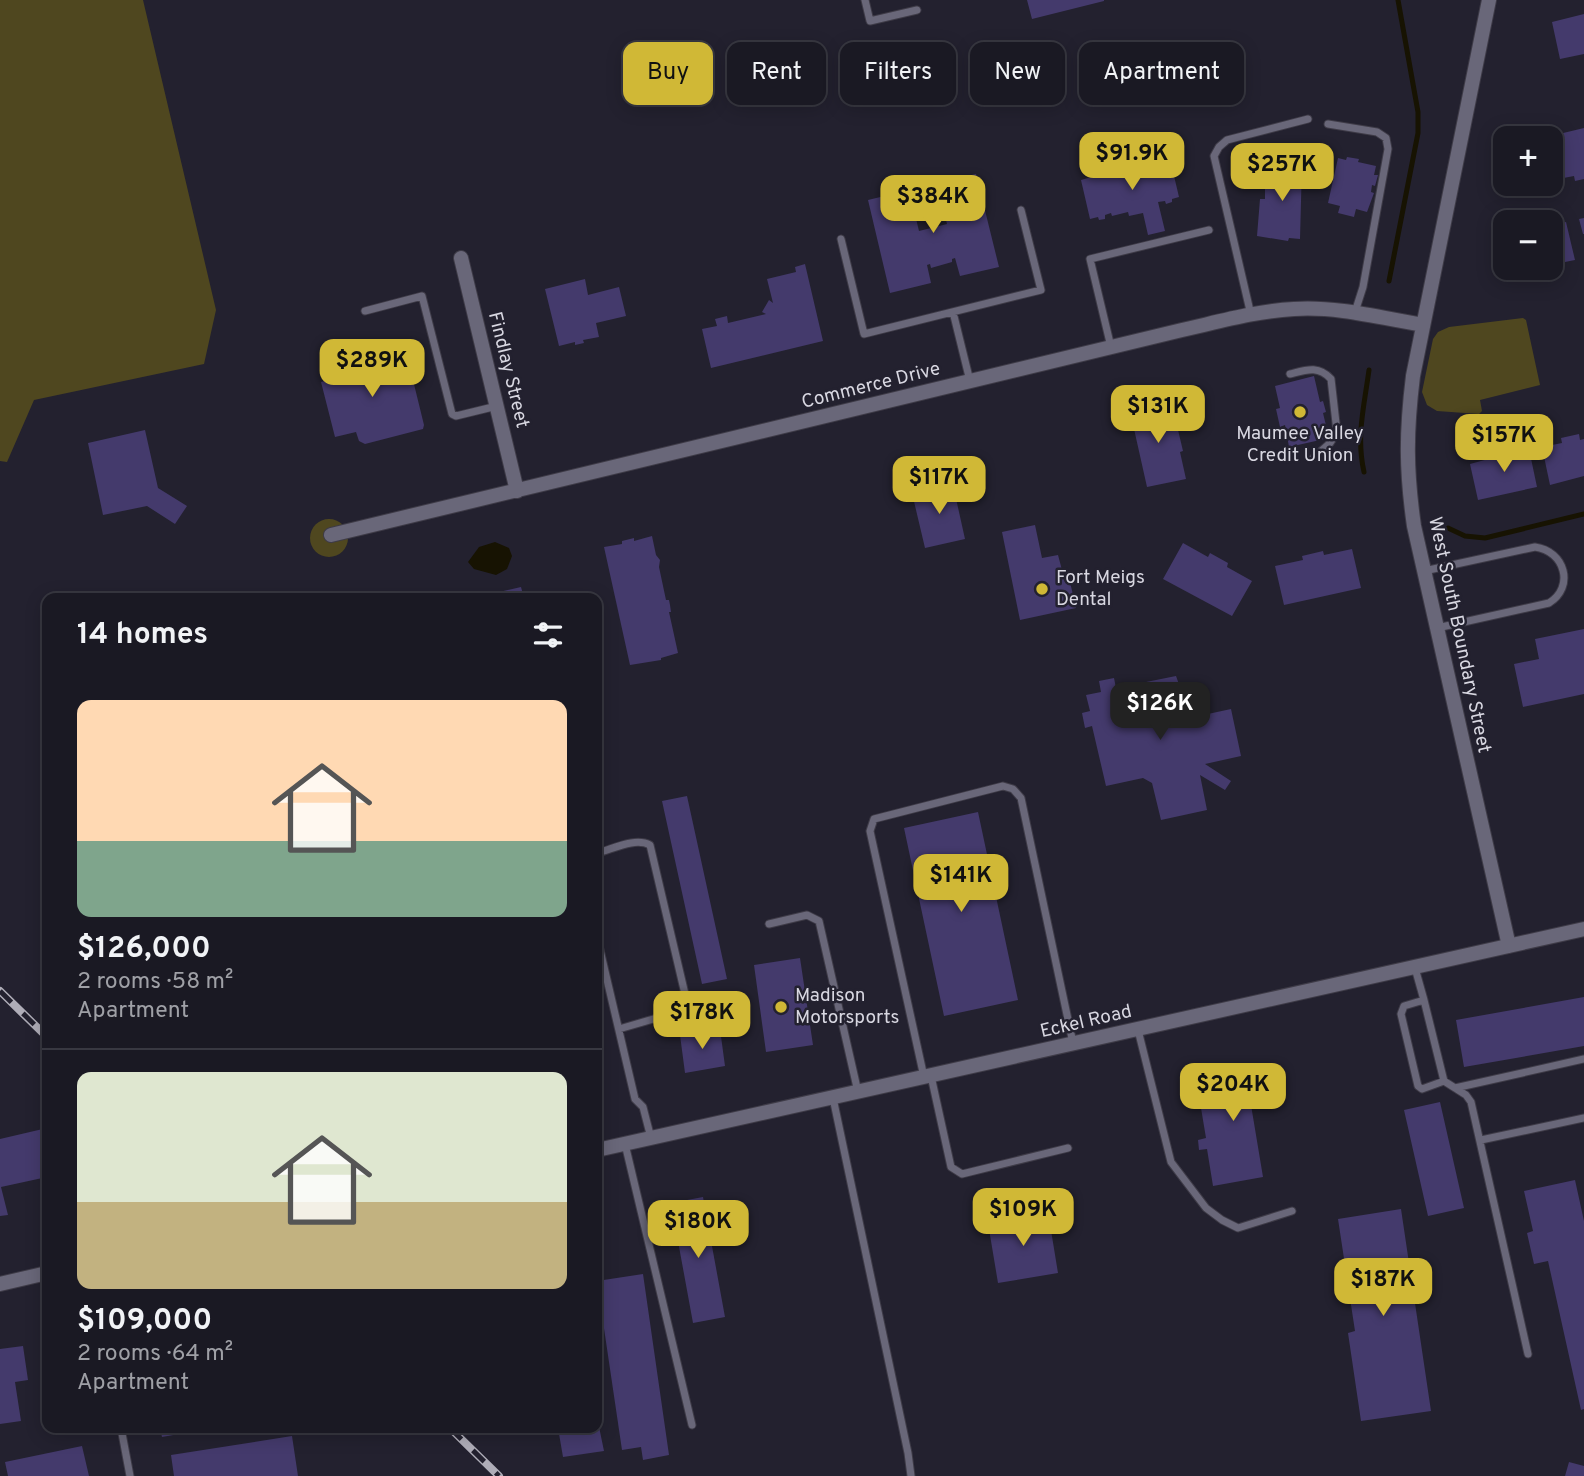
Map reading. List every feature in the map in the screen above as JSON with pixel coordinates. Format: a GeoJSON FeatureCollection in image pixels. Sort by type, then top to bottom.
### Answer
{"type":"FeatureCollection","features":[{"type":"Feature","properties":{"kind":"street","name":"West South Boundary Street"},"geometry":{"type":"LineString","coordinates":[[1489,0],[1423,325],[1407,425],[1406,465],[1424,571],[1509,946]]}},
{"type":"Feature","properties":{"kind":"street","name":"Findlay Street"},"geometry":{"type":"LineString","coordinates":[[461,258],[517,491]]}},
{"type":"Feature","properties":{"kind":"street","name":"Commerce Drive"},"geometry":{"type":"LineString","coordinates":[[331,535],[1251,315],[1296,309],[1354,313],[1423,325]]}},
{"type":"Feature","properties":{"kind":"street","name":"Eckel Road"},"geometry":{"type":"LineString","coordinates":[[602,1149],[1584,929]]}},
{"type":"Feature","properties":{"kind":"street"},"geometry":{"type":"LineString","coordinates":[[0,1284],[42,1274]]}},
{"type":"Feature","properties":{"kind":"lane"},"geometry":{"type":"LineString","coordinates":[[865,0],[870,22],[917,10]]}},
{"type":"Feature","properties":{"kind":"lane"},"geometry":{"type":"LineString","coordinates":[[1251,315],[1214,156],[1227,140],[1308,119]]}},
{"type":"Feature","properties":{"kind":"lane"},"geometry":{"type":"LineString","coordinates":[[1328,124],[1377,132],[1386,138],[1388,149],[1363,287],[1354,313]]}},
{"type":"Feature","properties":{"kind":"lane"},"geometry":{"type":"LineString","coordinates":[[841,239],[864,334],[1041,290],[1021,210]]}},
{"type":"Feature","properties":{"kind":"lane"},"geometry":{"type":"LineString","coordinates":[[1111,348],[1090,259],[1209,230]]}},
{"type":"Feature","properties":{"kind":"lane"},"geometry":{"type":"LineString","coordinates":[[365,311],[422,296],[452,414],[456,416],[497,407]]}},
{"type":"Feature","properties":{"kind":"lane"},"geometry":{"type":"LineString","coordinates":[[953,312],[970,382]]}},
{"type":"Feature","properties":{"kind":"lane"},"geometry":{"type":"LineString","coordinates":[[1290,374],[1315,369],[1321,370],[1331,379],[1337,432],[1330,443],[1313,458]]}},
{"type":"Feature","properties":{"kind":"lane"},"geometry":{"type":"LineString","coordinates":[[1424,571],[1535,547],[1547,549],[1555,555],[1561,567],[1564,583],[1560,596],[1549,603],[1437,628]]}},
{"type":"Feature","properties":{"kind":"lane"},"geometry":{"type":"LineString","coordinates":[[1068,1148],[962,1174],[951,1167],[870,831],[874,819],[1003,786],[1013,789],[1021,798],[1073,1044]]}},
{"type":"Feature","properties":{"kind":"lane"},"geometry":{"type":"LineString","coordinates":[[602,852],[636,842],[650,845],[685,994],[681,1012],[619,1030]]}},
{"type":"Feature","properties":{"kind":"lane"},"geometry":{"type":"LineString","coordinates":[[769,924],[807,915],[819,921],[858,1093]]}},
{"type":"Feature","properties":{"kind":"lane"},"geometry":{"type":"LineString","coordinates":[[602,958],[635,1099],[643,1107],[651,1138]]}},
{"type":"Feature","properties":{"kind":"lane"},"geometry":{"type":"LineString","coordinates":[[1415,968],[1444,1082],[1466,1095],[1471,1102],[1528,1354]]}},
{"type":"Feature","properties":{"kind":"lane"},"geometry":{"type":"LineString","coordinates":[[1424,1000],[1401,1009],[1418,1086],[1422,1088],[1444,1082]]}},
{"type":"Feature","properties":{"kind":"lane"},"geometry":{"type":"LineString","coordinates":[[1138,1030],[1171,1162],[1206,1208],[1238,1228],[1292,1211]]}},
{"type":"Feature","properties":{"kind":"lane"},"geometry":{"type":"LineString","coordinates":[[1454,1088],[1584,1059]]}},
{"type":"Feature","properties":{"kind":"lane"},"geometry":{"type":"LineString","coordinates":[[833,1098],[906,1439],[911,1476]]}},
{"type":"Feature","properties":{"kind":"lane"},"geometry":{"type":"LineString","coordinates":[[1481,1140],[1584,1118]]}},
{"type":"Feature","properties":{"kind":"lane"},"geometry":{"type":"LineString","coordinates":[[625,1144],[692,1425]]}},
{"type":"Feature","properties":{"kind":"lane"},"geometry":{"type":"LineString","coordinates":[[122,1433],[130,1476]]}},
{"type":"Feature","properties":{"kind":"shaded area"},"geometry":{"type":"Polygon","coordinates":[[[0,0],[143,0],[216,310],[204,364],[34,400],[7,462],[0,461],[0,0]]]}},
{"type":"Feature","properties":{"kind":"shaded area"},"geometry":{"type":"Polygon","coordinates":[[[1523,318],[1526,320],[1540,385],[1480,400],[1482,411],[1479,414],[1437,411],[1427,405],[1422,392],[1433,339],[1438,332],[1449,327],[1523,318]]]}},
{"type":"Feature","properties":{"kind":"shaded area"},"geometry":{"type":"Polygon","coordinates":[[[329,519],[342,525],[348,538],[342,551],[329,557],[316,551],[310,538],[316,525],[329,519]]]}},
{"type":"Feature","properties":{"kind":"shaded area"},"geometry":{"type":"Polygon","coordinates":[[[495,542],[509,548],[512,556],[507,569],[496,575],[474,569],[468,562],[479,547],[495,542]]]}},
{"type":"Feature","properties":{"kind":"building"},"geometry":{"type":"Polygon","coordinates":[[[1027,0],[1104,0],[1104,1],[1032,19],[1027,0]]]}},
{"type":"Feature","properties":{"kind":"building"},"geometry":{"type":"Polygon","coordinates":[[[1584,14],[1584,54],[1560,59],[1552,22],[1584,14]]]}},
{"type":"Feature","properties":{"kind":"building"},"geometry":{"type":"Polygon","coordinates":[[[1584,128],[1584,179],[1575,181],[1574,176],[1563,178],[1563,133],[1584,128]]]}},
{"type":"Feature","properties":{"kind":"building"},"geometry":{"type":"Polygon","coordinates":[[[1347,157],[1376,166],[1374,175],[1378,175],[1375,186],[1372,185],[1371,192],[1374,193],[1367,212],[1356,209],[1354,217],[1338,213],[1340,206],[1328,203],[1338,158],[1346,160],[1347,157]]]}},
{"type":"Feature","properties":{"kind":"building"},"geometry":{"type":"Polygon","coordinates":[[[1170,159],[1179,197],[1166,204],[1165,201],[1158,202],[1165,231],[1148,235],[1143,213],[1129,216],[1128,212],[1112,216],[1111,213],[1105,215],[1105,219],[1090,219],[1081,180],[1102,174],[1101,171],[1147,160],[1147,164],[1170,159]]]}},
{"type":"Feature","properties":{"kind":"building"},"geometry":{"type":"Polygon","coordinates":[[[1271,162],[1302,164],[1300,239],[1289,238],[1288,241],[1257,236],[1260,199],[1265,199],[1265,186],[1270,187],[1271,162]]]}},
{"type":"Feature","properties":{"kind":"building"},"geometry":{"type":"Polygon","coordinates":[[[976,174],[999,267],[960,276],[955,258],[952,262],[931,268],[930,264],[927,265],[931,283],[890,293],[868,200],[909,190],[919,231],[947,224],[937,183],[976,174]]]}},
{"type":"Feature","properties":{"kind":"building"},"geometry":{"type":"Polygon","coordinates":[[[1584,218],[1584,234],[1583,234],[1579,219],[1584,218]]]}},
{"type":"Feature","properties":{"kind":"building"},"geometry":{"type":"Polygon","coordinates":[[[1566,222],[1575,260],[1563,262],[1563,223],[1566,222]]]}},
{"type":"Feature","properties":{"kind":"building"},"geometry":{"type":"Polygon","coordinates":[[[805,264],[823,341],[711,368],[702,329],[717,326],[715,319],[727,316],[728,323],[766,314],[762,312],[769,300],[773,303],[767,279],[796,272],[795,267],[805,264]]]}},
{"type":"Feature","properties":{"kind":"building"},"geometry":{"type":"Polygon","coordinates":[[[585,279],[588,295],[619,287],[626,316],[596,323],[599,337],[583,340],[584,343],[559,346],[545,289],[585,279]]]}},
{"type":"Feature","properties":{"kind":"building"},"geometry":{"type":"Polygon","coordinates":[[[393,349],[401,379],[412,376],[423,429],[365,444],[359,441],[356,432],[335,437],[321,382],[332,379],[331,366],[393,349]]]}},
{"type":"Feature","properties":{"kind":"building","name":"Maumee Valley Credit Union"},"geometry":{"type":"Polygon","coordinates":[[[1314,376],[1320,402],[1323,401],[1326,412],[1323,413],[1329,438],[1289,447],[1285,425],[1280,427],[1276,409],[1280,408],[1275,386],[1314,376]]]}},
{"type":"Feature","properties":{"kind":"building"},"geometry":{"type":"Polygon","coordinates":[[[1169,403],[1183,451],[1180,452],[1186,479],[1147,487],[1130,411],[1169,403]]]}},
{"type":"Feature","properties":{"kind":"building"},"geometry":{"type":"Polygon","coordinates":[[[145,430],[158,488],[187,506],[175,524],[147,506],[103,515],[88,443],[145,430]]]}},
{"type":"Feature","properties":{"kind":"building"},"geometry":{"type":"Polygon","coordinates":[[[1579,434],[1580,440],[1584,439],[1584,476],[1550,485],[1542,447],[1562,443],[1561,438],[1579,434]]]}},
{"type":"Feature","properties":{"kind":"building"},"geometry":{"type":"Polygon","coordinates":[[[1529,449],[1537,487],[1478,500],[1470,464],[1492,458],[1491,454],[1508,451],[1508,454],[1529,449]]]}},
{"type":"Feature","properties":{"kind":"building"},"geometry":{"type":"Polygon","coordinates":[[[953,485],[965,539],[925,548],[912,493],[953,485]]]}},
{"type":"Feature","properties":{"kind":"building","name":"Fort Meigs Dental"},"geometry":{"type":"Polygon","coordinates":[[[1035,525],[1042,558],[1058,555],[1062,570],[1067,569],[1076,608],[1020,620],[1002,532],[1035,525]]]}},
{"type":"Feature","properties":{"kind":"building"},"geometry":{"type":"Polygon","coordinates":[[[652,536],[656,555],[660,560],[666,600],[669,600],[678,653],[661,660],[630,665],[604,547],[652,536]]]}},
{"type":"Feature","properties":{"kind":"building"},"geometry":{"type":"Polygon","coordinates":[[[1183,543],[1208,557],[1210,553],[1228,563],[1227,567],[1252,581],[1232,616],[1163,579],[1183,543]]]}},
{"type":"Feature","properties":{"kind":"building"},"geometry":{"type":"Polygon","coordinates":[[[1352,549],[1361,588],[1284,605],[1275,566],[1303,560],[1302,556],[1323,551],[1324,555],[1352,549]]]}},
{"type":"Feature","properties":{"kind":"building"},"geometry":{"type":"Polygon","coordinates":[[[521,587],[523,593],[495,593],[521,587]]]}},
{"type":"Feature","properties":{"kind":"building"},"geometry":{"type":"Polygon","coordinates":[[[1584,629],[1584,694],[1523,707],[1514,664],[1539,659],[1535,639],[1584,629]]]}},
{"type":"Feature","properties":{"kind":"building"},"geometry":{"type":"Polygon","coordinates":[[[1176,676],[1184,698],[1185,712],[1194,717],[1231,709],[1241,756],[1205,764],[1231,781],[1225,790],[1200,775],[1207,810],[1161,820],[1152,783],[1143,778],[1106,786],[1092,726],[1085,728],[1082,713],[1090,711],[1086,695],[1101,692],[1099,681],[1114,678],[1116,688],[1176,676]]]}},
{"type":"Feature","properties":{"kind":"building"},"geometry":{"type":"Polygon","coordinates":[[[687,796],[727,979],[702,984],[662,801],[687,796]]]}},
{"type":"Feature","properties":{"kind":"building"},"geometry":{"type":"Polygon","coordinates":[[[978,812],[1018,1000],[944,1016],[904,828],[978,812]]]}},
{"type":"Feature","properties":{"kind":"building"},"geometry":{"type":"Polygon","coordinates":[[[800,958],[813,1045],[766,1052],[754,965],[800,958]]]}},
{"type":"Feature","properties":{"kind":"building"},"geometry":{"type":"Polygon","coordinates":[[[1584,997],[1584,1046],[1464,1067],[1456,1020],[1584,997]]]}},
{"type":"Feature","properties":{"kind":"building"},"geometry":{"type":"Polygon","coordinates":[[[720,1029],[725,1066],[685,1073],[680,1035],[720,1029]]]}},
{"type":"Feature","properties":{"kind":"building"},"geometry":{"type":"Polygon","coordinates":[[[1281,1069],[1285,1094],[1250,1099],[1263,1177],[1213,1186],[1207,1149],[1199,1150],[1198,1140],[1206,1138],[1200,1102],[1187,1104],[1183,1086],[1281,1069]]]}},
{"type":"Feature","properties":{"kind":"building"},"geometry":{"type":"Polygon","coordinates":[[[1440,1102],[1464,1208],[1428,1216],[1404,1110],[1440,1102]]]}},
{"type":"Feature","properties":{"kind":"building"},"geometry":{"type":"Polygon","coordinates":[[[42,1129],[42,1178],[1,1187],[8,1215],[0,1216],[0,1139],[42,1129]]]}},
{"type":"Feature","properties":{"kind":"building"},"geometry":{"type":"Polygon","coordinates":[[[1575,1180],[1584,1221],[1584,1409],[1581,1410],[1548,1261],[1534,1264],[1527,1233],[1533,1231],[1524,1191],[1575,1180]]]}},
{"type":"Feature","properties":{"kind":"building"},"geometry":{"type":"Polygon","coordinates":[[[703,1197],[725,1317],[693,1323],[671,1203],[703,1197]]]}},
{"type":"Feature","properties":{"kind":"building"},"geometry":{"type":"Polygon","coordinates":[[[1401,1209],[1431,1411],[1361,1421],[1348,1333],[1355,1331],[1338,1219],[1401,1209]]]}},
{"type":"Feature","properties":{"kind":"building"},"geometry":{"type":"Polygon","coordinates":[[[1048,1212],[1058,1273],[998,1283],[988,1223],[1048,1212]]]}},
{"type":"Feature","properties":{"kind":"building"},"geometry":{"type":"Polygon","coordinates":[[[643,1274],[669,1455],[643,1460],[641,1447],[622,1450],[602,1315],[602,1280],[643,1274]]]}},
{"type":"Feature","properties":{"kind":"building"},"geometry":{"type":"Polygon","coordinates":[[[23,1346],[28,1380],[15,1382],[21,1421],[0,1424],[0,1349],[23,1346]]]}},
{"type":"Feature","properties":{"kind":"building"},"geometry":{"type":"Polygon","coordinates":[[[161,1433],[185,1433],[162,1437],[161,1433]]]}},
{"type":"Feature","properties":{"kind":"building"},"geometry":{"type":"Polygon","coordinates":[[[559,1433],[600,1433],[604,1451],[563,1457],[559,1433]]]}},
{"type":"Feature","properties":{"kind":"building"},"geometry":{"type":"Polygon","coordinates":[[[292,1436],[298,1476],[174,1476],[171,1455],[292,1436]]]}},
{"type":"Feature","properties":{"kind":"building"},"geometry":{"type":"Polygon","coordinates":[[[82,1446],[89,1476],[8,1476],[5,1462],[82,1446]]]}},
{"type":"Feature","properties":{"kind":"building"},"geometry":{"type":"Polygon","coordinates":[[[1569,1462],[1584,1466],[1584,1476],[1565,1476],[1569,1462]]]}},
{"type":"Feature","properties":{"kind":"waterway"},"geometry":{"type":"LineString","coordinates":[[1389,281],[1418,133],[1418,112],[1398,0]]}},
{"type":"Feature","properties":{"kind":"waterway"},"geometry":{"type":"LineString","coordinates":[[1364,472],[1361,434],[1369,370]]}},
{"type":"Feature","properties":{"kind":"waterway"},"geometry":{"type":"LineString","coordinates":[[1448,528],[1465,536],[1485,538],[1584,514]]}},
{"type":"Feature","properties":{"kind":"railway"},"geometry":{"type":"LineString","coordinates":[[0,991],[42,1032]]}},
{"type":"Feature","properties":{"kind":"railway"},"geometry":{"type":"LineString","coordinates":[[455,1433],[499,1476]]}},
{"type":"Feature","properties":{"kind":"place","name":"Maumee Valley Credit Union"},"geometry":{"type":"Point","coordinates":[1300,412]}},
{"type":"Feature","properties":{"kind":"place","name":"Fort Meigs Dental"},"geometry":{"type":"Point","coordinates":[1042,589]}},
{"type":"Feature","properties":{"kind":"place","name":"Madison Motorsports"},"geometry":{"type":"Point","coordinates":[781,1007]}}]}
